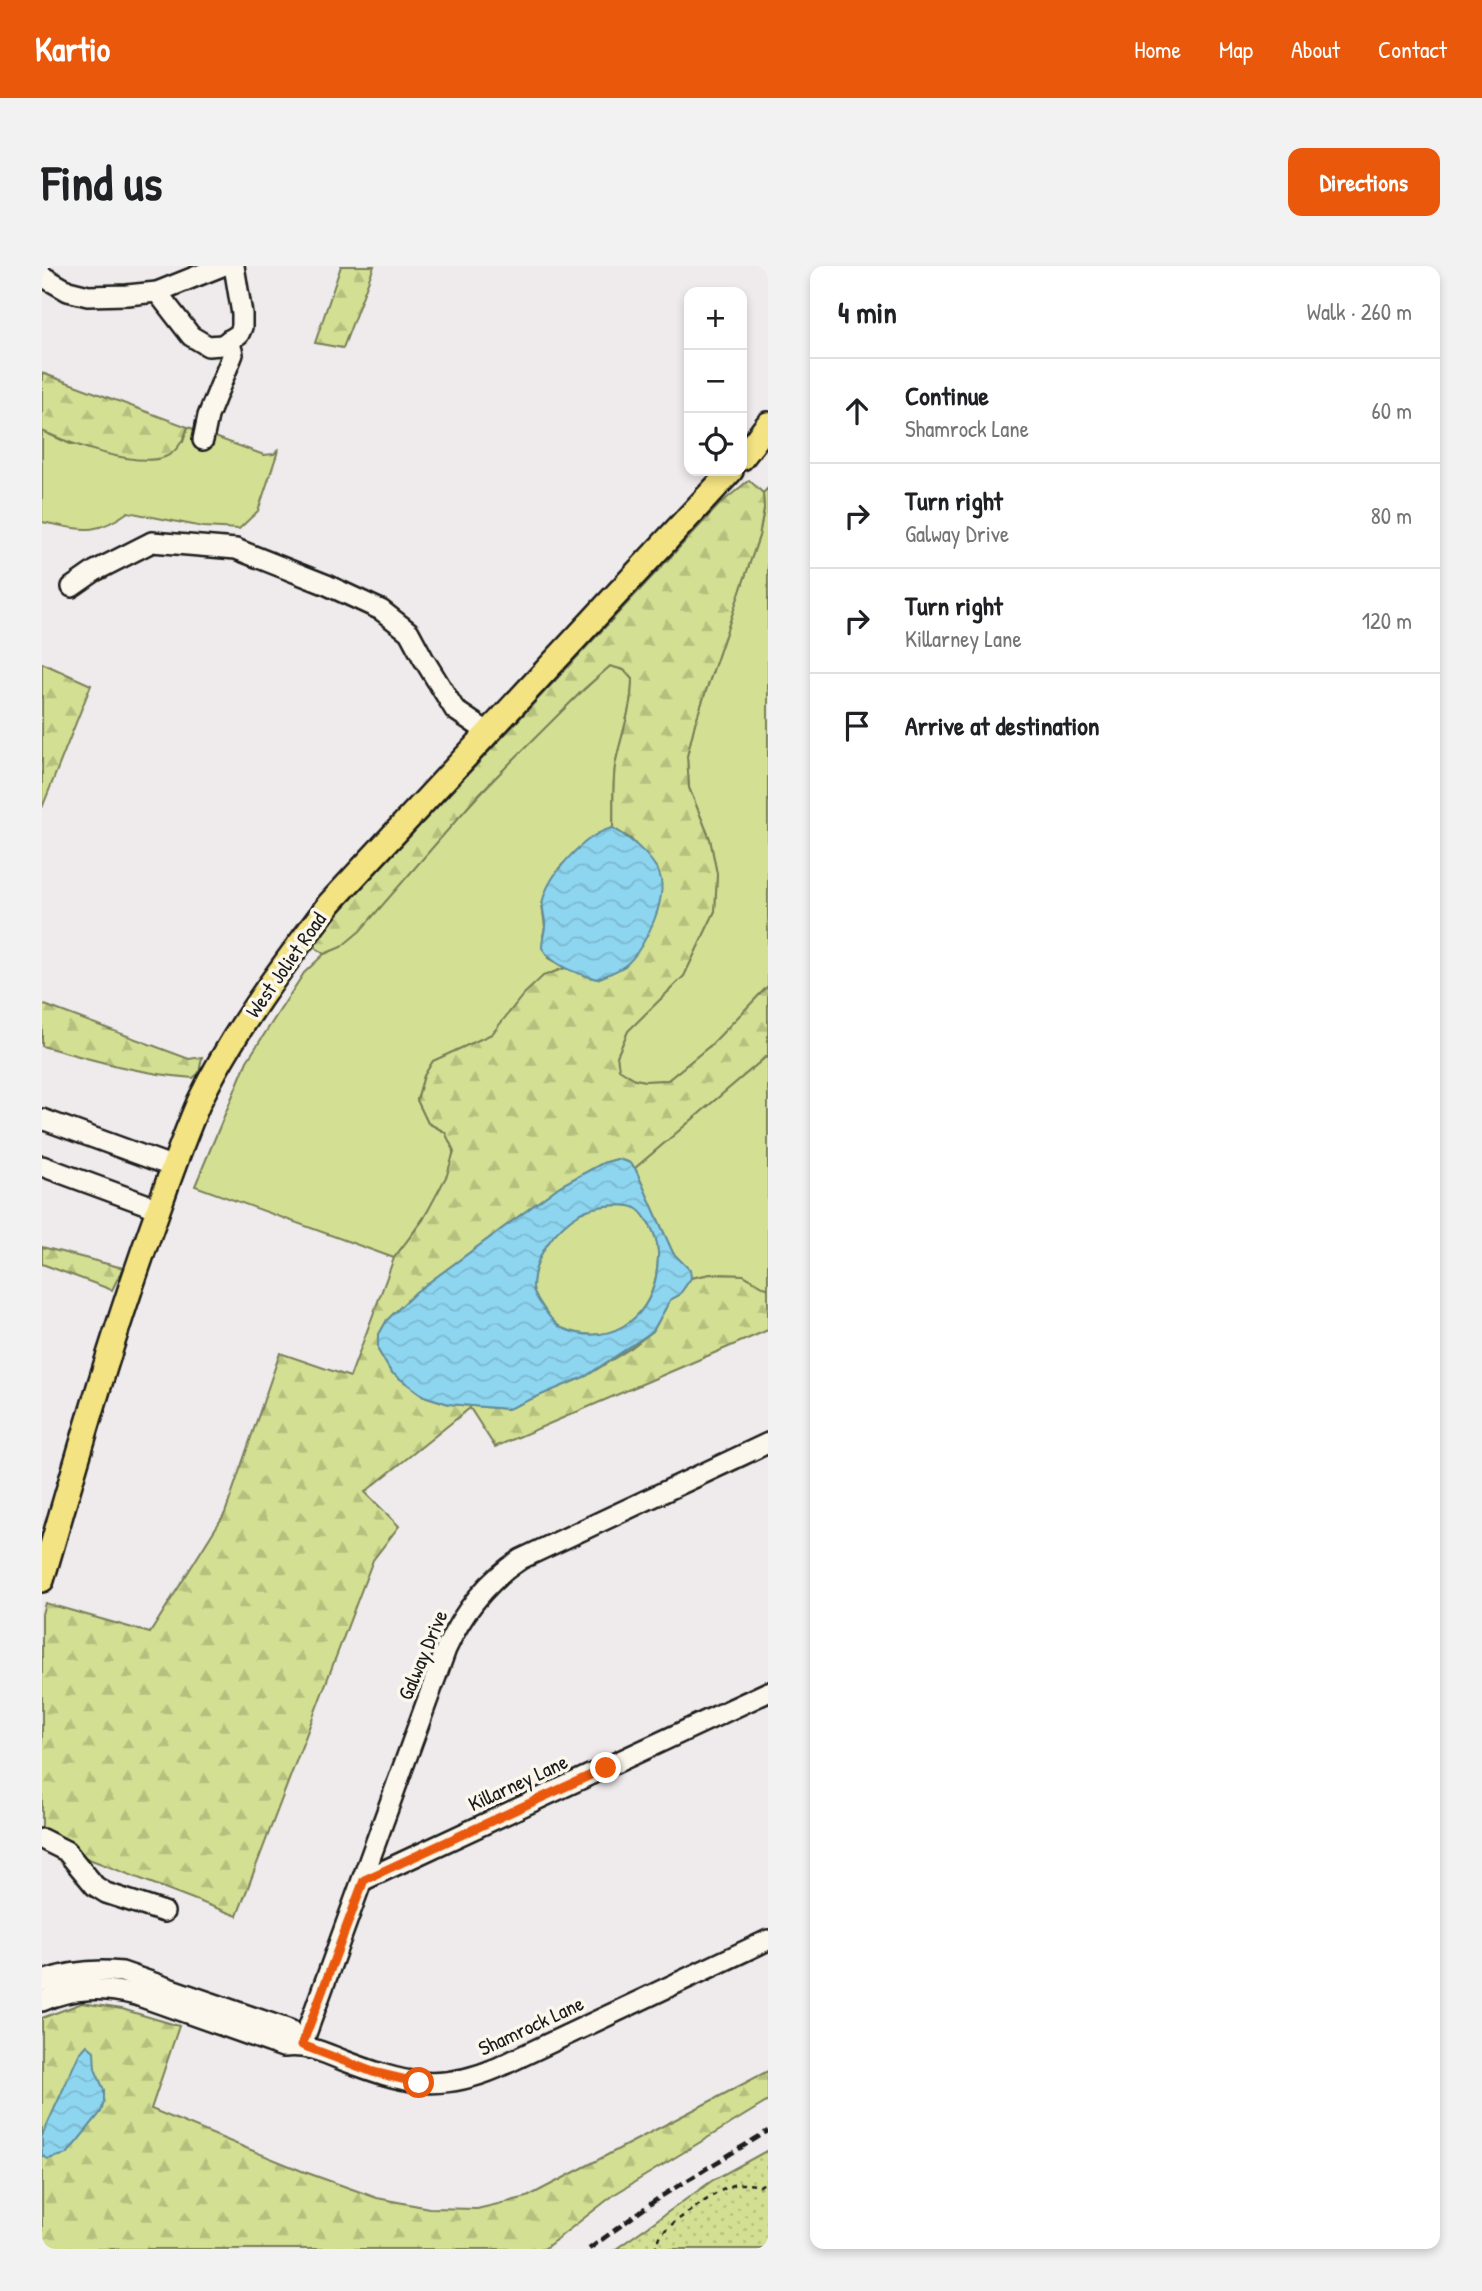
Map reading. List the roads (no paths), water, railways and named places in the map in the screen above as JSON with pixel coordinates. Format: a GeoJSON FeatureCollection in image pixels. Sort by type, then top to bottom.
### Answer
{"type":"FeatureCollection","features":[{"type":"Feature","properties":{"kind":"main road"},"geometry":{"type":"LineString","coordinates":[[747,451],[768,424]]}},
{"type":"Feature","properties":{"kind":"main road","name":"West Joliet Road"},"geometry":{"type":"LineString","coordinates":[[42,1580],[117,1325],[200,1102],[238,1034],[281,969],[330,903],[727,476]]}},
{"type":"Feature","properties":{"kind":"street"},"geometry":{"type":"LineString","coordinates":[[42,276],[68,290],[88,296],[157,292],[222,266]]}},
{"type":"Feature","properties":{"kind":"street"},"geometry":{"type":"LineString","coordinates":[[157,292],[191,336],[208,346],[222,345],[239,334],[242,327],[234,266]]}},
{"type":"Feature","properties":{"kind":"street"},"geometry":{"type":"LineString","coordinates":[[203,440],[208,416],[233,354],[229,340]]}},
{"type":"Feature","properties":{"kind":"street"},"geometry":{"type":"LineString","coordinates":[[72,587],[95,570],[152,542],[236,549],[327,585],[381,610],[409,632],[422,659],[455,710],[489,733]]}},
{"type":"Feature","properties":{"kind":"street"},"geometry":{"type":"LineString","coordinates":[[42,1119],[174,1167]]}},
{"type":"Feature","properties":{"kind":"street"},"geometry":{"type":"LineString","coordinates":[[42,1166],[159,1209]]}},
{"type":"Feature","properties":{"kind":"street","name":"Galway Drive"},"geometry":{"type":"LineString","coordinates":[[302,2045],[446,1649],[469,1607],[509,1567],[534,1552],[768,1443]]}},
{"type":"Feature","properties":{"kind":"street","name":"Killarney Lane"},"geometry":{"type":"LineString","coordinates":[[364,1880],[768,1692]]}},
{"type":"Feature","properties":{"kind":"street"},"geometry":{"type":"LineString","coordinates":[[42,1839],[66,1851],[95,1886],[106,1893],[164,1912]]}},
{"type":"Feature","properties":{"kind":"street","name":"Shamrock Lane"},"geometry":{"type":"LineString","coordinates":[[42,2001],[63,1983],[101,1970],[122,1972],[220,2016],[289,2030],[302,2045],[373,2072],[435,2084],[466,2079],[497,2068],[768,1940]]}},
{"type":"Feature","properties":{"kind":"street","name":"Shamrock Lane"},"geometry":{"type":"LineString","coordinates":[[42,1981],[63,1983]]}},
{"type":"Feature","properties":{"kind":"water"},"geometry":{"type":"Polygon","coordinates":[[[613,828],[637,846],[653,863],[661,879],[661,892],[654,919],[634,956],[620,969],[597,979],[559,965],[542,948],[545,924],[543,900],[553,878],[570,856],[602,831],[613,828]]]}},
{"type":"Feature","properties":{"kind":"water"},"geometry":{"type":"Polygon","coordinates":[[[617,1159],[628,1162],[635,1168],[673,1253],[690,1270],[691,1278],[679,1295],[670,1300],[653,1331],[586,1376],[508,1409],[449,1404],[424,1396],[391,1372],[378,1350],[378,1336],[387,1320],[416,1292],[560,1186],[603,1163],[617,1159]],[[618,1205],[597,1207],[580,1213],[554,1235],[541,1254],[534,1276],[534,1292],[549,1316],[564,1329],[580,1333],[610,1332],[635,1318],[651,1293],[658,1257],[653,1232],[639,1210],[618,1205]]]}},
{"type":"Feature","properties":{"kind":"water"},"geometry":{"type":"Polygon","coordinates":[[[87,2045],[94,2051],[95,2069],[104,2090],[101,2112],[67,2154],[48,2159],[42,2155],[42,2136],[79,2054],[87,2045]]]}},
{"type":"Feature","properties":{"kind":"railway"},"geometry":{"type":"LineString","coordinates":[[589,2249],[660,2197],[768,2131]]}}]}
